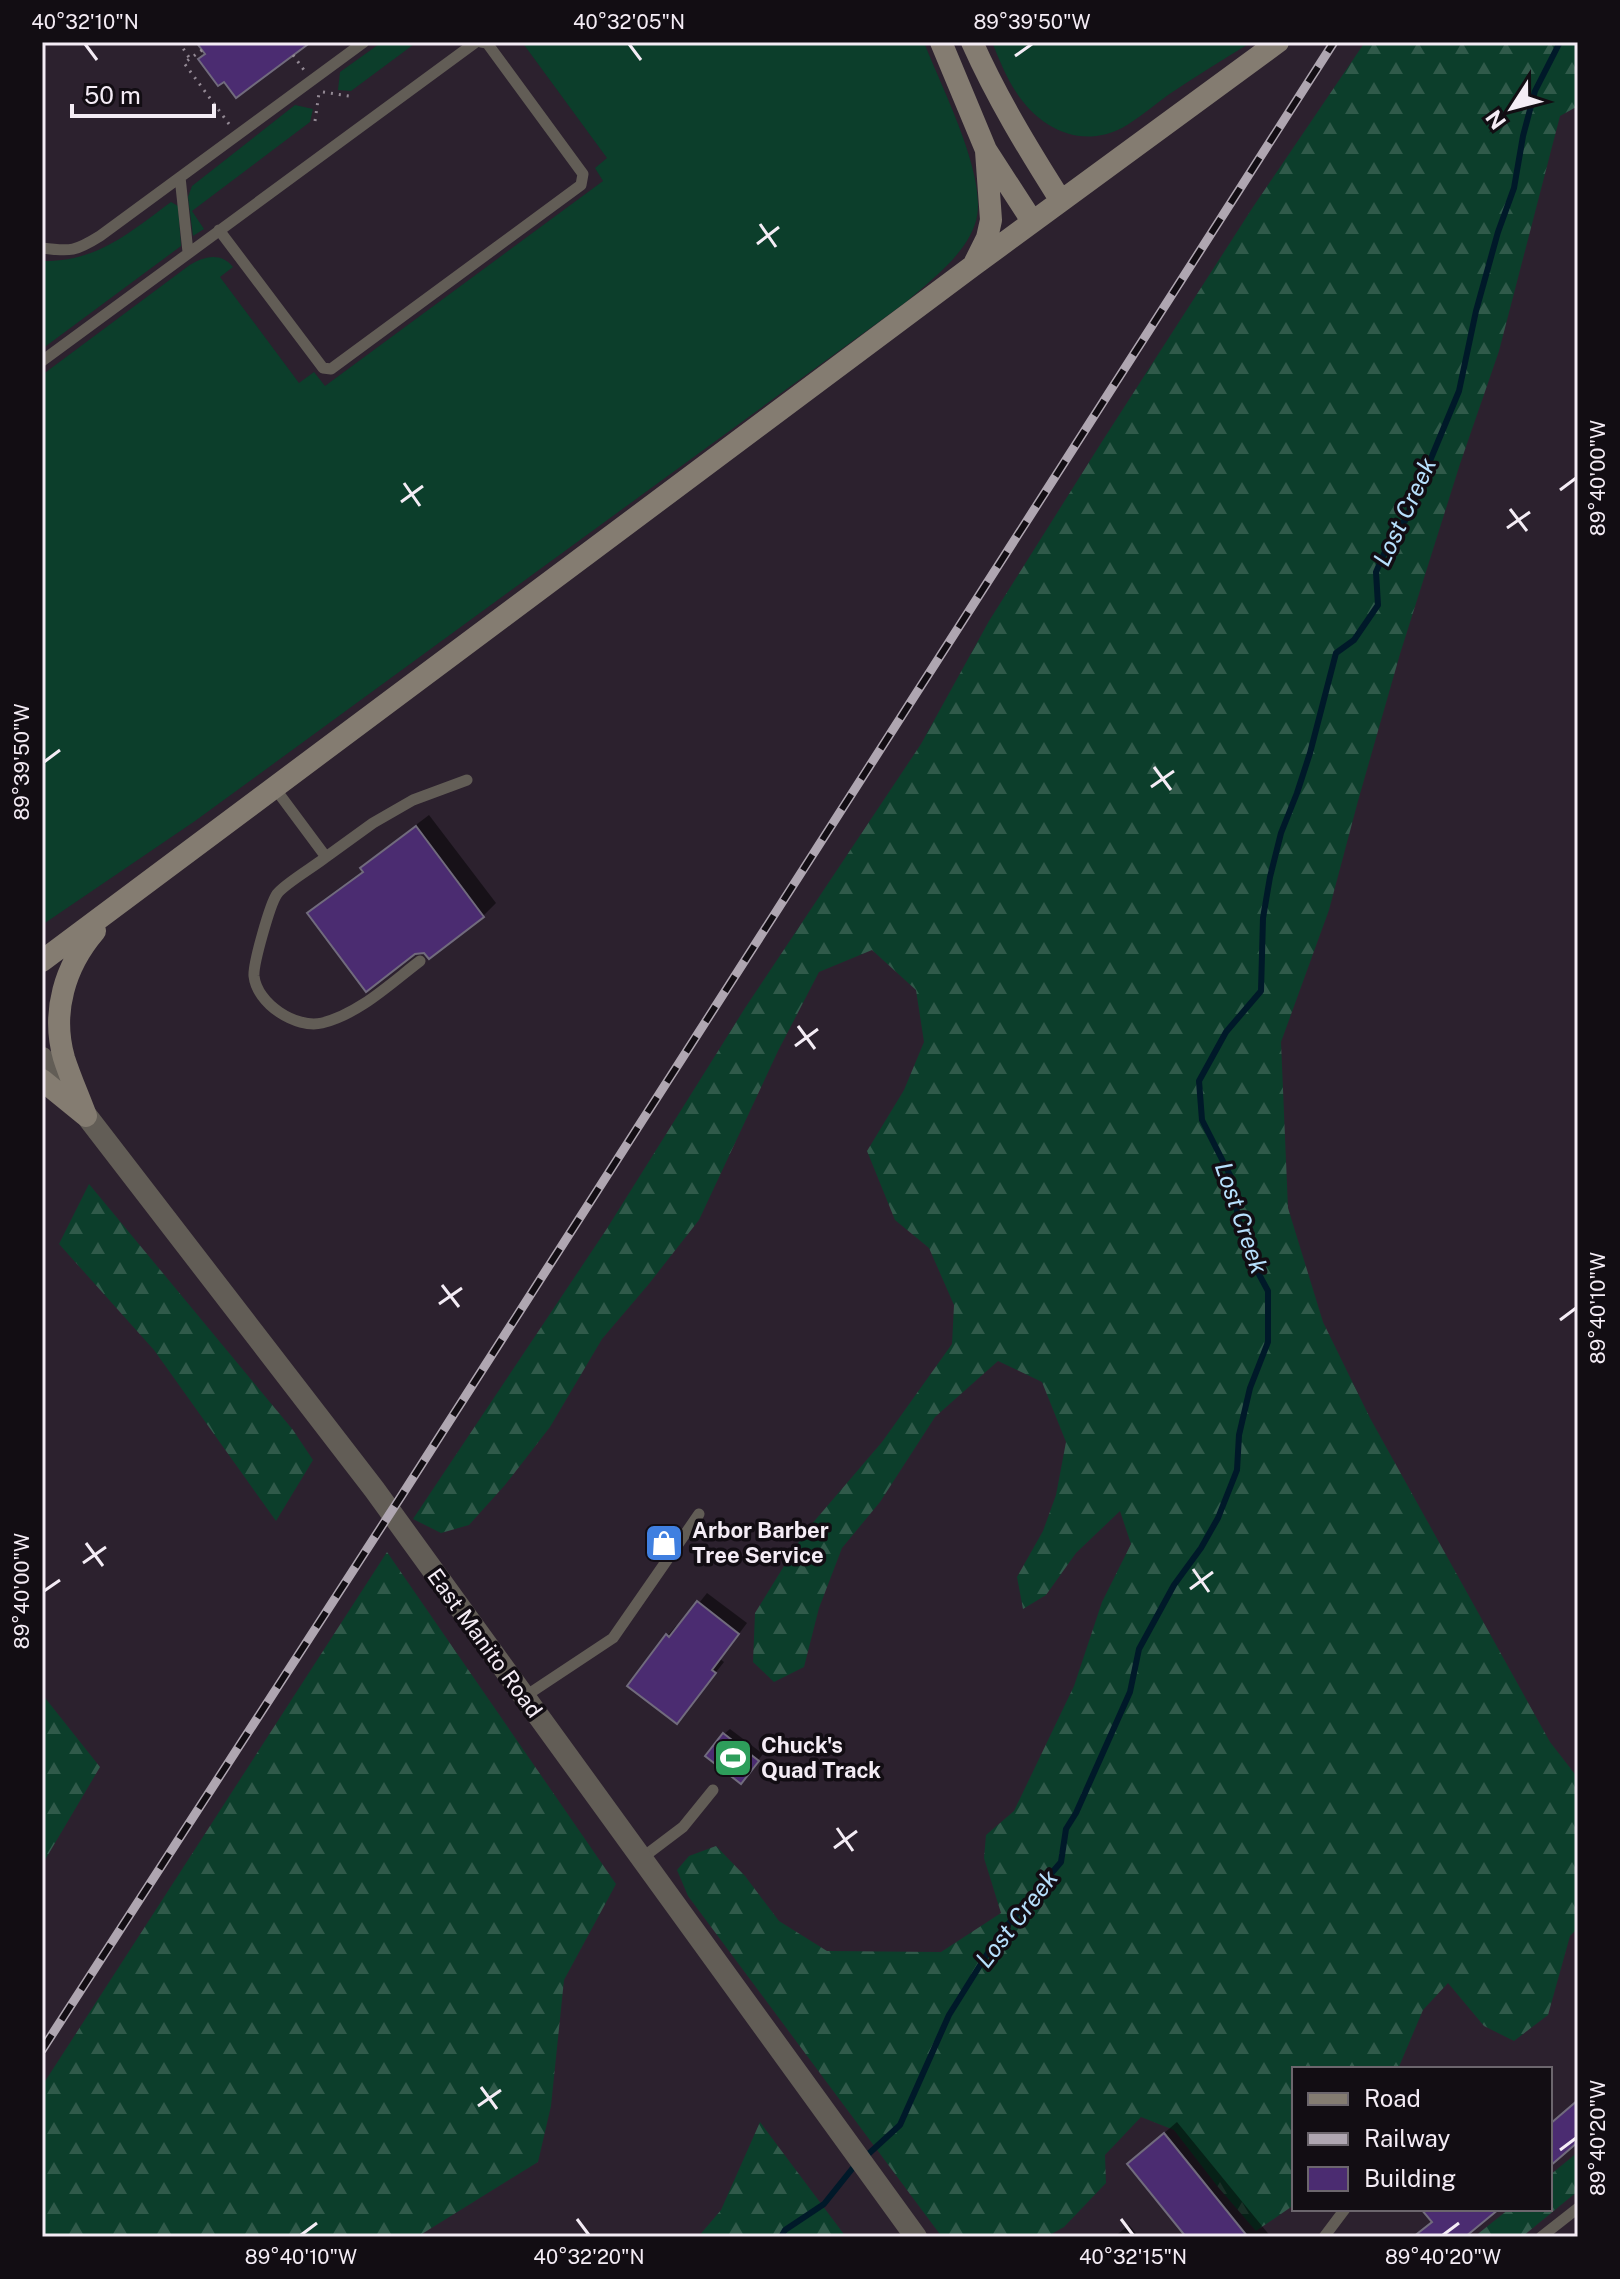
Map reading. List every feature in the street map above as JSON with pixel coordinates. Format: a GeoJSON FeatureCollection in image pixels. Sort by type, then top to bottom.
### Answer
{"type":"FeatureCollection","features":[{"type":"Feature","properties":{"kind":"main road"},"geometry":{"type":"LineString","coordinates":[[941,42],[986,150],[1032,221]]}},
{"type":"Feature","properties":{"kind":"main road"},"geometry":{"type":"LineString","coordinates":[[972,42],[1018,133],[1061,201]]}},
{"type":"Feature","properties":{"kind":"main road"},"geometry":{"type":"LineString","coordinates":[[42,961],[1032,221],[1278,42]]}},
{"type":"Feature","properties":{"kind":"main road"},"geometry":{"type":"LineString","coordinates":[[974,265],[987,238],[991,220],[986,150]]}},
{"type":"Feature","properties":{"kind":"main road"},"geometry":{"type":"LineString","coordinates":[[86,1116],[64,1059],[58,1017],[67,976],[80,949],[117,904]]}},
{"type":"Feature","properties":{"kind":"main road"},"geometry":{"type":"LineString","coordinates":[[42,1080],[86,1116]]}},
{"type":"Feature","properties":{"kind":"street","name":"East Manito Road"},"geometry":{"type":"LineString","coordinates":[[42,1058],[374,1489],[916,2237]]}},
{"type":"Feature","properties":{"kind":"lane"},"geometry":{"type":"LineString","coordinates":[[42,248],[78,250],[364,42]]}},
{"type":"Feature","properties":{"kind":"lane"},"geometry":{"type":"LineString","coordinates":[[42,361],[188,252],[479,42],[487,43],[583,174],[581,185],[331,369],[323,368],[219,230]]}},
{"type":"Feature","properties":{"kind":"lane"},"geometry":{"type":"LineString","coordinates":[[180,177],[188,252]]}},
{"type":"Feature","properties":{"kind":"lane"},"geometry":{"type":"LineString","coordinates":[[420,961],[355,1009],[320,1024],[288,1020],[264,999],[254,976],[263,928],[277,893],[373,823],[413,800],[467,780]]}},
{"type":"Feature","properties":{"kind":"lane"},"geometry":{"type":"LineString","coordinates":[[274,787],[326,857]]}},
{"type":"Feature","properties":{"kind":"lane"},"geometry":{"type":"LineString","coordinates":[[524,1697],[613,1638],[699,1514]]}},
{"type":"Feature","properties":{"kind":"lane"},"geometry":{"type":"LineString","coordinates":[[642,1858],[683,1827],[713,1790]]}},
{"type":"Feature","properties":{"kind":"lane"},"geometry":{"type":"LineString","coordinates":[[1541,2237],[1578,2208]]}},
{"type":"Feature","properties":{"kind":"lane"},"geometry":{"type":"LineString","coordinates":[[1324,2237],[1344,2211]]}},
{"type":"Feature","properties":{"kind":"path"},"geometry":{"type":"LineString","coordinates":[[179,42],[190,59]]}},
{"type":"Feature","properties":{"kind":"path"},"geometry":{"type":"LineString","coordinates":[[202,50],[184,63],[234,131]]}},
{"type":"Feature","properties":{"kind":"path"},"geometry":{"type":"LineString","coordinates":[[293,55],[306,73]]}},
{"type":"Feature","properties":{"kind":"path"},"geometry":{"type":"LineString","coordinates":[[315,121],[318,90],[349,96]]}},
{"type":"Feature","properties":{"kind":"green space"},"geometry":{"type":"Polygon","coordinates":[[[382,42],[417,42],[351,91],[338,90],[340,72],[382,42]]]}},
{"type":"Feature","properties":{"kind":"green space"},"geometry":{"type":"Polygon","coordinates":[[[522,42],[924,42],[962,133],[976,183],[978,206],[970,236],[955,257],[906,302],[195,821],[42,925],[42,375],[187,267],[205,258],[217,257],[233,267],[220,277],[299,383],[314,372],[325,386],[603,181],[595,168],[607,158],[522,42]]]}},
{"type":"Feature","properties":{"kind":"green space"},"geometry":{"type":"Polygon","coordinates":[[[992,42],[1252,42],[1178,88],[1122,128],[1107,134],[1077,136],[1049,125],[1026,105],[1012,86],[992,42]]]}},
{"type":"Feature","properties":{"kind":"green space"},"geometry":{"type":"Polygon","coordinates":[[[1365,42],[1578,42],[1578,106],[1560,116],[1499,351],[1400,654],[1329,910],[1281,1042],[1288,1208],[1323,1322],[1370,1418],[1550,1742],[1578,1778],[1578,1928],[1570,1936],[1548,2015],[1514,2041],[1484,2026],[1448,1983],[1423,2010],[1399,2067],[1292,2067],[1292,2206],[1256,2231],[1174,2130],[1141,2117],[1105,2155],[1106,2183],[1064,2227],[1046,2237],[942,2237],[688,1896],[677,1870],[689,1856],[716,1846],[745,1876],[779,1921],[827,1951],[941,1952],[1001,1913],[984,1858],[986,1835],[1014,1811],[1074,1686],[1102,1602],[1131,1544],[1120,1511],[1076,1553],[1046,1595],[1023,1609],[1017,1577],[1043,1531],[1056,1495],[1066,1442],[1042,1382],[998,1361],[935,1417],[880,1502],[842,1548],[819,1608],[804,1667],[774,1682],[753,1662],[755,1613],[805,1532],[882,1442],[952,1344],[954,1305],[929,1248],[895,1220],[867,1151],[904,1090],[924,1042],[916,990],[872,950],[819,972],[778,1051],[699,1220],[602,1339],[550,1427],[505,1485],[469,1525],[441,1533],[413,1519],[606,1230],[745,1008],[921,744],[989,621],[1253,207],[1365,42]]]}},
{"type":"Feature","properties":{"kind":"green space"},"geometry":{"type":"Polygon","coordinates":[[[295,105],[313,109],[310,122],[192,211],[204,229],[193,236],[188,197],[192,186],[295,105]]]}},
{"type":"Feature","properties":{"kind":"green space"},"geometry":{"type":"Polygon","coordinates":[[[171,202],[178,206],[181,246],[42,349],[42,261],[79,257],[96,251],[126,235],[171,202]]]}},
{"type":"Feature","properties":{"kind":"green space"},"geometry":{"type":"Polygon","coordinates":[[[89,1184],[293,1430],[313,1460],[276,1521],[154,1350],[59,1244],[89,1184]]]}},
{"type":"Feature","properties":{"kind":"green space"},"geometry":{"type":"Polygon","coordinates":[[[387,1552],[616,1884],[564,1980],[551,2106],[538,2162],[417,2237],[42,2237],[42,2086],[387,1552]]]}},
{"type":"Feature","properties":{"kind":"green space"},"geometry":{"type":"Polygon","coordinates":[[[42,1694],[100,1767],[42,1865],[42,1694]]]}},
{"type":"Feature","properties":{"kind":"green space"},"geometry":{"type":"Polygon","coordinates":[[[760,2122],[846,2237],[698,2237],[721,2210],[760,2122]]]}},
{"type":"Feature","properties":{"kind":"green space"},"geometry":{"type":"Polygon","coordinates":[[[1578,2152],[1578,2191],[1522,2237],[1474,2237],[1506,2211],[1552,2211],[1552,2173],[1578,2152]]]}},
{"type":"Feature","properties":{"kind":"building"},"geometry":{"type":"Polygon","coordinates":[[[196,42],[311,42],[236,98],[224,82],[218,86],[198,59],[205,54],[196,42]]]}},
{"type":"Feature","properties":{"kind":"building"},"geometry":{"type":"Polygon","coordinates":[[[416,826],[484,917],[429,959],[424,953],[415,954],[366,992],[307,913],[363,872],[360,868],[416,826]]]}},
{"type":"Feature","properties":{"kind":"building"},"geometry":{"type":"Polygon","coordinates":[[[697,1601],[739,1634],[712,1670],[716,1673],[677,1724],[627,1686],[666,1634],[669,1637],[697,1601]]]}},
{"type":"Feature","properties":{"kind":"building"},"geometry":{"type":"Polygon","coordinates":[[[723,1733],[759,1761],[741,1784],[705,1756],[723,1733]]]}},
{"type":"Feature","properties":{"kind":"building"},"geometry":{"type":"Polygon","coordinates":[[[1578,2100],[1578,2142],[1552,2164],[1552,2122],[1578,2100]]]}},
{"type":"Feature","properties":{"kind":"building"},"geometry":{"type":"Polygon","coordinates":[[[1164,2133],[1248,2237],[1186,2237],[1127,2164],[1164,2133]]]}},
{"type":"Feature","properties":{"kind":"building"},"geometry":{"type":"Polygon","coordinates":[[[1423,2211],[1497,2211],[1465,2237],[1413,2237],[1432,2222],[1423,2211]]]}},
{"type":"Feature","properties":{"kind":"waterway","name":"Lost Creek"},"geometry":{"type":"LineString","coordinates":[[781,2237],[785,2230],[824,2204],[852,2169],[900,2125],[949,2015],[999,1935],[1061,1862],[1066,1829],[1130,1692],[1139,1649],[1174,1585],[1218,1518],[1237,1470],[1239,1435],[1250,1388],[1268,1342],[1268,1291],[1254,1265],[1238,1218],[1232,1179],[1202,1120],[1199,1081],[1226,1032],[1261,991],[1263,918],[1270,877],[1281,833],[1310,753],[1336,653],[1354,640],[1378,605],[1376,572],[1396,527],[1405,521],[1459,391],[1476,311],[1514,188],[1535,91],[1560,42]]}},
{"type":"Feature","properties":{"kind":"railway"},"geometry":{"type":"LineString","coordinates":[[42,2050],[402,1495],[1334,42]]}},
{"type":"Feature","properties":{"kind":"place","name":"Arbor Barber Tree Service"},"geometry":{"type":"Point","coordinates":[664,1543]}},
{"type":"Feature","properties":{"kind":"place","name":"Chuck's Quad Track"},"geometry":{"type":"Point","coordinates":[733,1758]}}]}
